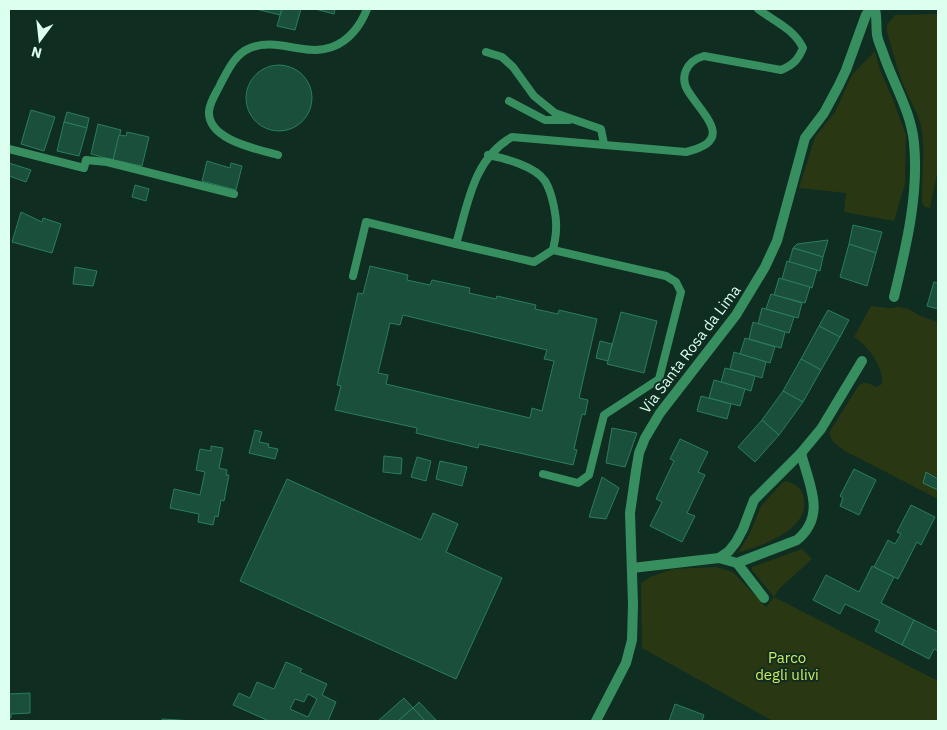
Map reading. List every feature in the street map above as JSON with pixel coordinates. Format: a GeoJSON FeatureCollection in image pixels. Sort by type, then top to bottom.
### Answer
{"type":"FeatureCollection","features":[{"type":"Feature","properties":{"kind":"street","name":"Via Santa Rosa da Lima"},"geometry":{"type":"LineString","coordinates":[[596,721],[621,674],[632,640],[631,506],[639,453],[645,438],[660,414],[736,315],[765,267],[777,241],[805,138],[828,106],[846,70],[866,15],[870,9]]}},
{"type":"Feature","properties":{"kind":"street"},"geometry":{"type":"LineString","coordinates":[[875,9],[877,35],[907,115],[914,144],[914,186],[908,241],[894,297]]}},
{"type":"Feature","properties":{"kind":"street"},"geometry":{"type":"LineString","coordinates":[[719,558],[729,551],[736,542],[754,500],[801,453],[821,428],[862,361]]}},
{"type":"Feature","properties":{"kind":"street"},"geometry":{"type":"LineString","coordinates":[[632,568],[719,558],[737,563],[797,540],[808,528],[815,508],[801,453]]}},
{"type":"Feature","properties":{"kind":"street"},"geometry":{"type":"LineString","coordinates":[[737,563],[764,598]]}},
{"type":"Feature","properties":{"kind":"lane"},"geometry":{"type":"LineString","coordinates":[[278,156],[231,141],[211,123],[209,112],[211,103],[230,65],[239,55],[249,49],[263,45],[278,44],[308,50],[333,47],[344,41],[354,32],[364,19],[367,9]]}},
{"type":"Feature","properties":{"kind":"lane"},"geometry":{"type":"LineString","coordinates":[[456,244],[477,173],[488,155],[512,137],[686,152],[698,150],[707,145],[712,137],[712,128],[707,116],[688,93],[684,81],[685,70],[689,63],[696,58],[704,56],[781,70],[792,66],[799,58],[802,48],[798,39],[784,26],[758,9]]}},
{"type":"Feature","properties":{"kind":"lane"},"geometry":{"type":"LineString","coordinates":[[486,52],[502,57],[513,67],[534,96],[555,112],[571,120],[600,129],[604,144]]}},
{"type":"Feature","properties":{"kind":"lane"},"geometry":{"type":"LineString","coordinates":[[509,102],[545,120],[571,120]]}},
{"type":"Feature","properties":{"kind":"lane"},"geometry":{"type":"LineString","coordinates":[[9,149],[84,168],[86,160],[107,162],[234,194]]}},
{"type":"Feature","properties":{"kind":"lane"},"geometry":{"type":"LineString","coordinates":[[488,155],[511,160],[528,168],[544,179],[552,198],[556,230],[553,250]]}},
{"type":"Feature","properties":{"kind":"lane"},"geometry":{"type":"LineString","coordinates":[[353,276],[366,222],[534,262],[553,250],[666,276],[676,282],[681,292],[659,379],[604,415],[589,475],[578,483],[543,474]]}},
{"type":"Feature","properties":{"kind":"green space"},"geometry":{"type":"Polygon","coordinates":[[[938,14],[938,170],[930,208],[925,207],[922,203],[923,145],[921,126],[900,77],[887,32],[887,25],[895,15],[938,14]]]}},
{"type":"Feature","properties":{"kind":"green space"},"geometry":{"type":"Polygon","coordinates":[[[875,51],[880,70],[906,135],[905,184],[894,221],[844,212],[846,193],[799,188],[815,137],[835,112],[852,75],[875,51]]]}},
{"type":"Feature","properties":{"kind":"green space"},"geometry":{"type":"Polygon","coordinates":[[[871,306],[909,309],[920,316],[938,322],[938,499],[845,451],[831,438],[830,431],[859,385],[866,383],[876,387],[882,384],[878,364],[870,351],[854,337],[871,306]]]}},
{"type":"Feature","properties":{"kind":"green space"},"geometry":{"type":"Polygon","coordinates":[[[786,481],[798,487],[803,495],[804,510],[799,520],[791,528],[770,541],[738,553],[750,533],[761,506],[786,481]]]}},
{"type":"Feature","properties":{"kind":"green space"},"geometry":{"type":"Polygon","coordinates":[[[802,549],[812,559],[779,589],[774,597],[752,570],[752,567],[802,549]]]}},
{"type":"Feature","properties":{"kind":"green space","name":"Parco degli ulivi"},"geometry":{"type":"Polygon","coordinates":[[[716,567],[733,572],[766,607],[774,597],[938,681],[938,721],[773,721],[642,648],[641,583],[650,577],[673,569],[716,567]]]}},
{"type":"Feature","properties":{"kind":"building"},"geometry":{"type":"Polygon","coordinates":[[[256,9],[282,9],[280,15],[256,9]]]}},
{"type":"Feature","properties":{"kind":"building"},"geometry":{"type":"Polygon","coordinates":[[[282,9],[301,9],[295,30],[277,26],[282,9]]]}},
{"type":"Feature","properties":{"kind":"building"},"geometry":{"type":"Polygon","coordinates":[[[315,9],[335,9],[334,14],[315,9]]]}},
{"type":"Feature","properties":{"kind":"building"},"geometry":{"type":"Polygon","coordinates":[[[279,65],[292,68],[302,75],[309,85],[312,98],[309,111],[302,121],[292,128],[279,131],[266,128],[256,121],[249,111],[246,98],[249,85],[256,75],[266,68],[279,65]]]}},
{"type":"Feature","properties":{"kind":"building"},"geometry":{"type":"Polygon","coordinates":[[[31,110],[55,117],[44,151],[21,144],[31,110]]]}},
{"type":"Feature","properties":{"kind":"building"},"geometry":{"type":"Polygon","coordinates":[[[67,112],[89,118],[87,128],[64,122],[67,112]]]}},
{"type":"Feature","properties":{"kind":"building"},"geometry":{"type":"Polygon","coordinates":[[[64,122],[87,128],[79,156],[57,151],[64,122]]]}},
{"type":"Feature","properties":{"kind":"building"},"geometry":{"type":"Polygon","coordinates":[[[98,124],[121,130],[113,160],[91,154],[98,124]]]}},
{"type":"Feature","properties":{"kind":"building"},"geometry":{"type":"Polygon","coordinates":[[[127,132],[149,137],[142,166],[113,160],[119,135],[126,136],[127,132]]]}},
{"type":"Feature","properties":{"kind":"building"},"geometry":{"type":"Polygon","coordinates":[[[207,161],[230,168],[231,163],[242,166],[236,190],[202,181],[207,161]]]}},
{"type":"Feature","properties":{"kind":"building"},"geometry":{"type":"Polygon","coordinates":[[[9,163],[31,170],[26,182],[9,176],[9,163]]]}},
{"type":"Feature","properties":{"kind":"building"},"geometry":{"type":"Polygon","coordinates":[[[135,185],[149,189],[146,201],[132,197],[135,185]]]}},
{"type":"Feature","properties":{"kind":"building"},"geometry":{"type":"Polygon","coordinates":[[[21,212],[42,222],[43,218],[61,224],[52,253],[12,242],[21,212]]]}},
{"type":"Feature","properties":{"kind":"building"},"geometry":{"type":"Polygon","coordinates":[[[853,225],[882,232],[876,253],[849,244],[853,225]]]}},
{"type":"Feature","properties":{"kind":"building"},"geometry":{"type":"Polygon","coordinates":[[[828,240],[823,257],[793,248],[797,244],[828,240]]]}},
{"type":"Feature","properties":{"kind":"building"},"geometry":{"type":"Polygon","coordinates":[[[849,244],[876,253],[867,286],[840,277],[849,244]]]}},
{"type":"Feature","properties":{"kind":"building"},"geometry":{"type":"Polygon","coordinates":[[[793,248],[823,257],[820,271],[789,262],[793,248]]]}},
{"type":"Feature","properties":{"kind":"building"},"geometry":{"type":"Polygon","coordinates":[[[787,261],[817,270],[812,288],[782,279],[787,261]]]}},
{"type":"Feature","properties":{"kind":"building"},"geometry":{"type":"Polygon","coordinates":[[[370,266],[408,275],[407,280],[430,285],[432,280],[470,288],[469,293],[496,299],[497,296],[536,305],[535,309],[558,314],[559,310],[597,319],[579,398],[588,400],[585,415],[582,414],[574,449],[577,450],[573,465],[479,444],[478,448],[416,433],[417,428],[335,410],[341,386],[337,385],[358,293],[363,294],[370,266]],[[403,315],[400,325],[390,323],[378,373],[388,375],[386,384],[530,418],[532,408],[542,411],[554,361],[544,359],[547,350],[403,315]]]}},
{"type":"Feature","properties":{"kind":"building"},"geometry":{"type":"Polygon","coordinates":[[[75,267],[97,271],[93,286],[73,284],[75,267]]]}},
{"type":"Feature","properties":{"kind":"building"},"geometry":{"type":"Polygon","coordinates":[[[779,278],[810,287],[805,303],[774,295],[779,278]]]}},
{"type":"Feature","properties":{"kind":"building"},"geometry":{"type":"Polygon","coordinates":[[[934,282],[938,283],[938,309],[927,306],[934,282]]]}},
{"type":"Feature","properties":{"kind":"building"},"geometry":{"type":"Polygon","coordinates":[[[771,294],[802,303],[798,318],[766,309],[771,294]]]}},
{"type":"Feature","properties":{"kind":"building"},"geometry":{"type":"Polygon","coordinates":[[[762,308],[794,317],[789,333],[758,324],[762,308]]]}},
{"type":"Feature","properties":{"kind":"building"},"geometry":{"type":"Polygon","coordinates":[[[828,310],[849,320],[840,337],[819,326],[828,310]]]}},
{"type":"Feature","properties":{"kind":"building"},"geometry":{"type":"Polygon","coordinates":[[[621,312],[657,321],[644,373],[607,364],[621,312]]]}},
{"type":"Feature","properties":{"kind":"building"},"geometry":{"type":"Polygon","coordinates":[[[753,322],[785,332],[781,348],[749,339],[753,322]]]}},
{"type":"Feature","properties":{"kind":"building"},"geometry":{"type":"Polygon","coordinates":[[[819,326],[840,337],[821,370],[801,359],[819,326]]]}},
{"type":"Feature","properties":{"kind":"building"},"geometry":{"type":"Polygon","coordinates":[[[745,338],[775,347],[770,363],[740,354],[745,338]]]}},
{"type":"Feature","properties":{"kind":"building"},"geometry":{"type":"Polygon","coordinates":[[[600,341],[612,344],[608,361],[596,358],[600,341]]]}},
{"type":"Feature","properties":{"kind":"building"},"geometry":{"type":"Polygon","coordinates":[[[734,352],[766,362],[762,378],[730,369],[734,352]]]}},
{"type":"Feature","properties":{"kind":"building"},"geometry":{"type":"Polygon","coordinates":[[[801,359],[821,370],[803,402],[783,391],[801,359]]]}},
{"type":"Feature","properties":{"kind":"building"},"geometry":{"type":"Polygon","coordinates":[[[725,368],[755,376],[751,391],[721,382],[725,368]]]}},
{"type":"Feature","properties":{"kind":"building"},"geometry":{"type":"Polygon","coordinates":[[[714,380],[745,389],[740,406],[709,398],[714,380]]]}},
{"type":"Feature","properties":{"kind":"building"},"geometry":{"type":"Polygon","coordinates":[[[783,391],[803,402],[779,435],[762,420],[783,391]]]}},
{"type":"Feature","properties":{"kind":"building"},"geometry":{"type":"Polygon","coordinates":[[[701,396],[731,404],[727,419],[697,411],[701,396]]]}},
{"type":"Feature","properties":{"kind":"building"},"geometry":{"type":"Polygon","coordinates":[[[762,420],[779,435],[755,462],[738,447],[762,420]]]}},
{"type":"Feature","properties":{"kind":"building"},"geometry":{"type":"Polygon","coordinates":[[[612,428],[637,433],[625,467],[606,463],[612,428]]]}},
{"type":"Feature","properties":{"kind":"building"},"geometry":{"type":"Polygon","coordinates":[[[255,430],[262,432],[259,442],[269,444],[268,447],[278,449],[275,459],[249,453],[255,430]]]}},
{"type":"Feature","properties":{"kind":"building"},"geometry":{"type":"Polygon","coordinates":[[[680,439],[708,452],[698,472],[705,475],[687,513],[695,516],[682,542],[650,526],[662,502],[656,499],[674,461],[670,459],[680,439]]]}},
{"type":"Feature","properties":{"kind":"building"},"geometry":{"type":"Polygon","coordinates":[[[211,446],[223,448],[219,468],[227,470],[226,475],[229,475],[224,501],[221,500],[218,517],[215,516],[213,525],[198,522],[199,514],[170,508],[174,489],[200,495],[205,472],[196,470],[200,449],[211,451],[211,446]]]}},
{"type":"Feature","properties":{"kind":"building"},"geometry":{"type":"Polygon","coordinates":[[[384,456],[402,458],[401,474],[383,472],[384,456]]]}},
{"type":"Feature","properties":{"kind":"building"},"geometry":{"type":"Polygon","coordinates":[[[417,457],[431,461],[426,481],[411,477],[417,457]]]}},
{"type":"Feature","properties":{"kind":"building"},"geometry":{"type":"Polygon","coordinates":[[[440,461],[467,467],[462,486],[436,479],[440,461]]]}},
{"type":"Feature","properties":{"kind":"building"},"geometry":{"type":"Polygon","coordinates":[[[854,469],[876,480],[859,515],[840,506],[843,498],[840,496],[854,469]]]}},
{"type":"Feature","properties":{"kind":"building"},"geometry":{"type":"Polygon","coordinates":[[[926,472],[938,479],[938,490],[923,483],[926,472]]]}},
{"type":"Feature","properties":{"kind":"building"},"geometry":{"type":"Polygon","coordinates":[[[602,477],[619,488],[606,519],[589,517],[602,477]]]}},
{"type":"Feature","properties":{"kind":"building"},"geometry":{"type":"Polygon","coordinates":[[[287,479],[421,540],[433,513],[458,524],[446,552],[502,578],[456,679],[240,581],[287,479]]]}},
{"type":"Feature","properties":{"kind":"building"},"geometry":{"type":"Polygon","coordinates":[[[911,505],[935,517],[921,545],[917,542],[898,579],[874,567],[888,540],[895,544],[901,534],[897,532],[911,505]]]}},
{"type":"Feature","properties":{"kind":"building"},"geometry":{"type":"Polygon","coordinates":[[[872,566],[894,577],[881,603],[914,620],[902,645],[875,631],[880,621],[845,604],[840,614],[813,600],[826,575],[859,592],[872,566]]]}},
{"type":"Feature","properties":{"kind":"building"},"geometry":{"type":"Polygon","coordinates":[[[914,620],[938,632],[938,651],[934,649],[929,659],[902,645],[914,620]]]}},
{"type":"Feature","properties":{"kind":"building"},"geometry":{"type":"Polygon","coordinates":[[[286,662],[302,669],[300,672],[327,684],[322,695],[336,702],[328,721],[269,721],[233,705],[239,693],[250,698],[257,682],[274,689],[286,662]],[[308,694],[304,702],[295,699],[290,709],[308,717],[317,699],[308,694]]]}},
{"type":"Feature","properties":{"kind":"building"},"geometry":{"type":"Polygon","coordinates":[[[30,693],[30,713],[11,714],[11,718],[9,718],[9,694],[30,693]]]}},
{"type":"Feature","properties":{"kind":"building"},"geometry":{"type":"Polygon","coordinates":[[[404,698],[413,708],[398,721],[378,721],[404,698]]]}},
{"type":"Feature","properties":{"kind":"building"},"geometry":{"type":"Polygon","coordinates":[[[419,702],[437,721],[425,721],[413,708],[419,702]]]}},
{"type":"Feature","properties":{"kind":"building"},"geometry":{"type":"Polygon","coordinates":[[[675,704],[704,715],[702,721],[669,721],[675,704]]]}},
{"type":"Feature","properties":{"kind":"building"},"geometry":{"type":"Polygon","coordinates":[[[413,708],[425,721],[398,721],[413,708]]]}},
{"type":"Feature","properties":{"kind":"building"},"geometry":{"type":"Polygon","coordinates":[[[162,719],[194,721],[162,721],[162,719]]]}}]}
